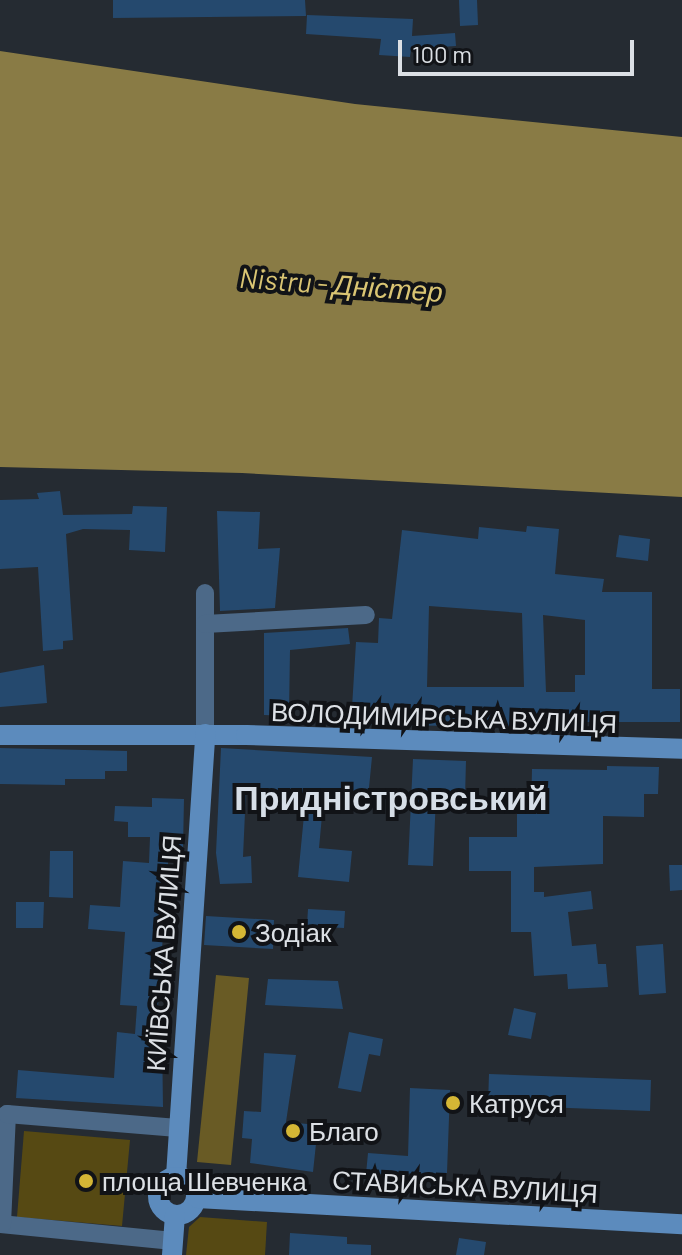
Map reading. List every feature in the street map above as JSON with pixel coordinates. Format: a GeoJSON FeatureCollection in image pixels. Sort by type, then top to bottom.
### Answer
{"type":"FeatureCollection","features":[{"type":"Feature","properties":{"kind":"main road","name":"ВОЛОДИМИРСЬКА ВУЛИЦЯ"},"geometry":{"type":"LineString","coordinates":[[0,735],[205,734],[682,749]]}},
{"type":"Feature","properties":{"kind":"main road","name":"КИЇВСЬКА ВУЛИЦЯ"},"geometry":{"type":"LineString","coordinates":[[176,1176],[205,734]]}},
{"type":"Feature","properties":{"kind":"main road"},"geometry":{"type":"LineString","coordinates":[[176,1176],[193,1184],[197,1198],[188,1212],[175,1215],[164,1210],[158,1197],[165,1181],[176,1176]]}},
{"type":"Feature","properties":{"kind":"main road","name":"СТАВИСЬКА ВУЛИЦЯ"},"geometry":{"type":"LineString","coordinates":[[197,1198],[682,1224]]}},
{"type":"Feature","properties":{"kind":"main road"},"geometry":{"type":"LineString","coordinates":[[173,1248],[175,1215]]}},
{"type":"Feature","properties":{"kind":"street"},"geometry":{"type":"LineString","coordinates":[[205,593],[205,734]]}},
{"type":"Feature","properties":{"kind":"street"},"geometry":{"type":"LineString","coordinates":[[205,624],[366,615]]}},
{"type":"Feature","properties":{"kind":"street"},"geometry":{"type":"LineString","coordinates":[[173,1248],[1,1224],[7,1114],[177,1128]]}},
{"type":"Feature","properties":{"kind":"shaded area"},"geometry":{"type":"Polygon","coordinates":[[[216,975],[249,978],[231,1165],[197,1162],[216,975]]]}},
{"type":"Feature","properties":{"kind":"shaded area","name":"площа Шевченка"},"geometry":{"type":"Polygon","coordinates":[[[24,1131],[130,1140],[122,1226],[17,1217],[24,1131]]]}},
{"type":"Feature","properties":{"kind":"shaded area"},"geometry":{"type":"Polygon","coordinates":[[[200,1217],[267,1222],[265,1255],[186,1255],[189,1227],[200,1217]]]}},
{"type":"Feature","properties":{"kind":"water","name":"Nistru - Дністер"},"geometry":{"type":"Polygon","coordinates":[[[0,51],[355,104],[682,137],[682,497],[242,473],[0,467],[0,51]]]}},
{"type":"Feature","properties":{"kind":"building"},"geometry":{"type":"Polygon","coordinates":[[[113,0],[305,0],[306,16],[113,18],[113,0]]]}},
{"type":"Feature","properties":{"kind":"building"},"geometry":{"type":"Polygon","coordinates":[[[459,0],[477,0],[478,25],[460,26],[459,0]]]}},
{"type":"Feature","properties":{"kind":"building"},"geometry":{"type":"Polygon","coordinates":[[[307,15],[413,19],[412,36],[455,33],[456,46],[411,49],[410,57],[379,55],[381,39],[306,34],[307,15]]]}},
{"type":"Feature","properties":{"kind":"building"},"geometry":{"type":"Polygon","coordinates":[[[60,491],[63,515],[132,514],[133,506],[167,507],[165,552],[129,550],[130,530],[83,529],[66,534],[73,640],[63,641],[63,649],[43,651],[38,567],[0,569],[0,500],[39,499],[37,493],[60,491]]]}},
{"type":"Feature","properties":{"kind":"building"},"geometry":{"type":"Polygon","coordinates":[[[217,511],[260,512],[258,549],[280,548],[275,608],[220,611],[217,511]]]}},
{"type":"Feature","properties":{"kind":"building"},"geometry":{"type":"Polygon","coordinates":[[[527,526],[559,529],[555,574],[604,579],[602,592],[652,592],[652,689],[680,689],[680,722],[546,722],[546,728],[351,724],[356,642],[378,643],[379,618],[392,619],[402,530],[478,539],[479,527],[526,532],[527,526]],[[429,606],[427,687],[524,687],[522,613],[429,606]],[[543,615],[546,692],[575,692],[575,675],[585,675],[585,620],[543,615]]]}},
{"type":"Feature","properties":{"kind":"building"},"geometry":{"type":"Polygon","coordinates":[[[619,535],[650,539],[648,561],[616,557],[619,535]]]}},
{"type":"Feature","properties":{"kind":"building"},"geometry":{"type":"Polygon","coordinates":[[[348,628],[350,644],[290,650],[289,716],[264,715],[264,633],[348,628]]]}},
{"type":"Feature","properties":{"kind":"building"},"geometry":{"type":"Polygon","coordinates":[[[44,665],[47,703],[0,707],[0,673],[44,665]]]}},
{"type":"Feature","properties":{"kind":"building"},"geometry":{"type":"Polygon","coordinates":[[[0,748],[127,751],[127,771],[105,771],[105,779],[65,779],[65,785],[0,784],[0,748]]]}},
{"type":"Feature","properties":{"kind":"building"},"geometry":{"type":"Polygon","coordinates":[[[221,748],[372,757],[368,798],[324,794],[319,848],[352,851],[349,882],[298,877],[305,805],[280,802],[281,791],[246,790],[243,857],[251,856],[252,883],[220,884],[216,853],[221,748]]]}},
{"type":"Feature","properties":{"kind":"building"},"geometry":{"type":"Polygon","coordinates":[[[413,759],[466,761],[465,798],[436,796],[433,866],[408,865],[413,759]]]}},
{"type":"Feature","properties":{"kind":"building"},"geometry":{"type":"Polygon","coordinates":[[[607,766],[659,767],[658,794],[644,794],[644,817],[603,816],[603,864],[534,867],[534,892],[544,892],[544,897],[591,891],[593,909],[568,912],[572,946],[596,944],[598,964],[606,964],[608,987],[568,989],[567,974],[534,976],[531,932],[511,932],[511,871],[469,871],[469,837],[517,837],[517,811],[531,811],[532,769],[607,770],[607,766]]]}},
{"type":"Feature","properties":{"kind":"building"},"geometry":{"type":"Polygon","coordinates":[[[152,798],[184,799],[183,849],[169,849],[156,1035],[162,1036],[163,1107],[16,1098],[18,1070],[114,1078],[117,1032],[135,1034],[137,1006],[120,1005],[125,932],[88,929],[90,905],[120,907],[123,861],[149,863],[150,837],[128,837],[128,822],[114,821],[115,806],[152,807],[152,798]]]}},
{"type":"Feature","properties":{"kind":"building"},"geometry":{"type":"Polygon","coordinates":[[[50,851],[73,851],[73,898],[49,897],[50,851]]]}},
{"type":"Feature","properties":{"kind":"building"},"geometry":{"type":"Polygon","coordinates":[[[669,865],[682,865],[682,890],[670,891],[669,865]]]}},
{"type":"Feature","properties":{"kind":"building"},"geometry":{"type":"Polygon","coordinates":[[[16,902],[44,902],[43,928],[16,928],[16,902]]]}},
{"type":"Feature","properties":{"kind":"building"},"geometry":{"type":"Polygon","coordinates":[[[308,909],[345,911],[344,928],[307,926],[308,909]]]}},
{"type":"Feature","properties":{"kind":"building","name":"Зодіак"},"geometry":{"type":"Polygon","coordinates":[[[206,916],[274,920],[273,949],[204,945],[206,916]]]}},
{"type":"Feature","properties":{"kind":"building"},"geometry":{"type":"Polygon","coordinates":[[[663,944],[666,993],[639,995],[636,946],[663,944]]]}},
{"type":"Feature","properties":{"kind":"building"},"geometry":{"type":"Polygon","coordinates":[[[268,979],[338,981],[343,1009],[265,1005],[268,979]]]}},
{"type":"Feature","properties":{"kind":"building"},"geometry":{"type":"Polygon","coordinates":[[[514,1008],[536,1013],[531,1039],[508,1035],[514,1008]]]}},
{"type":"Feature","properties":{"kind":"building"},"geometry":{"type":"Polygon","coordinates":[[[349,1032],[383,1039],[380,1056],[369,1054],[361,1092],[338,1088],[349,1032]]]}},
{"type":"Feature","properties":{"kind":"building"},"geometry":{"type":"Polygon","coordinates":[[[264,1053],[296,1055],[286,1122],[318,1125],[313,1172],[250,1163],[252,1139],[242,1138],[244,1111],[261,1112],[264,1053]]]}},
{"type":"Feature","properties":{"kind":"building"},"geometry":{"type":"Polygon","coordinates":[[[489,1074],[651,1080],[650,1111],[488,1105],[489,1074]]]}},
{"type":"Feature","properties":{"kind":"building"},"geometry":{"type":"Polygon","coordinates":[[[410,1088],[450,1090],[447,1173],[366,1174],[368,1153],[408,1156],[410,1088]]]}},
{"type":"Feature","properties":{"kind":"building"},"geometry":{"type":"Polygon","coordinates":[[[290,1233],[347,1237],[347,1244],[371,1245],[371,1255],[289,1255],[290,1233]]]}},
{"type":"Feature","properties":{"kind":"building"},"geometry":{"type":"Polygon","coordinates":[[[459,1238],[486,1242],[484,1255],[456,1255],[459,1238]]]}},
{"type":"Feature","properties":{"kind":"place","name":"Зодіак"},"geometry":{"type":"Point","coordinates":[239,932]}},
{"type":"Feature","properties":{"kind":"place","name":"Катруся"},"geometry":{"type":"Point","coordinates":[453,1103]}},
{"type":"Feature","properties":{"kind":"place","name":"Благо"},"geometry":{"type":"Point","coordinates":[293,1131]}},
{"type":"Feature","properties":{"kind":"place","name":"площа Шевченка"},"geometry":{"type":"Point","coordinates":[86,1181]}},
{"type":"Feature","properties":{"kind":"district","name":"Придністровський"},"geometry":{"type":"Point","coordinates":[391,797]}}]}
